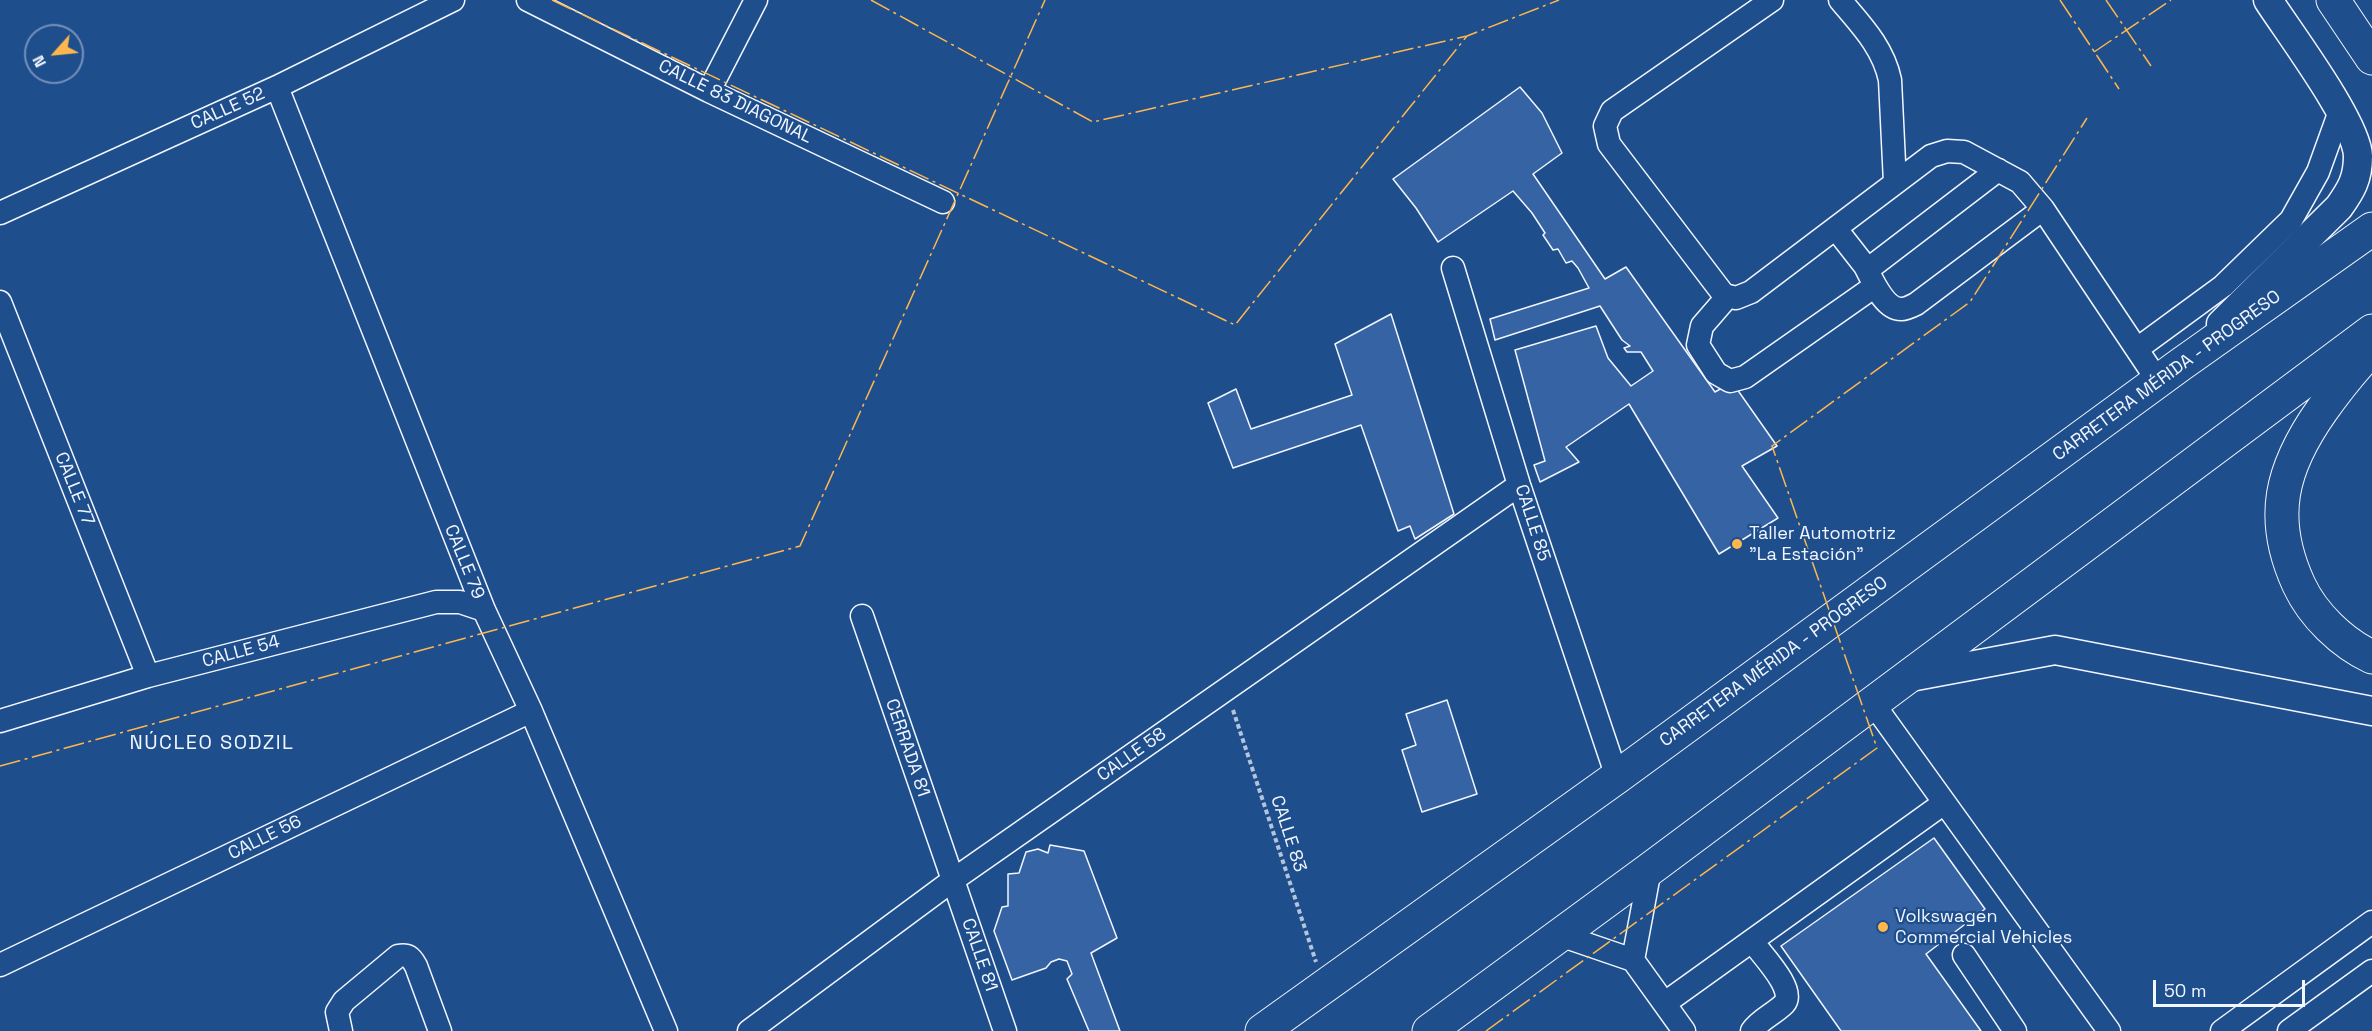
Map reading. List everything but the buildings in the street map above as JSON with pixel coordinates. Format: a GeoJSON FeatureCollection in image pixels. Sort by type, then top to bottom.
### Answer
{"type":"FeatureCollection","features":[{"type":"Feature","properties":{"kind":"highway"},"geometry":{"type":"LineString","coordinates":[[2333,0],[2372,58]]}},
{"type":"Feature","properties":{"kind":"highway","name":"CARRETERA MÉRIDA - PROGRESO"},"geometry":{"type":"LineString","coordinates":[[1262,1031],[1617,777],[2169,373],[2372,229]]}},
{"type":"Feature","properties":{"kind":"highway"},"geometry":{"type":"LineString","coordinates":[[1429,1031],[2372,331]]}},
{"type":"Feature","properties":{"kind":"highway"},"geometry":{"type":"LineString","coordinates":[[2372,348],[2348,374],[2308,430],[2293,459],[2284,485],[2281,506],[2283,539],[2291,569],[2304,595],[2336,633],[2372,657]]}},
{"type":"Feature","properties":{"kind":"main road"},"geometry":{"type":"LineString","coordinates":[[2169,373],[2338,207],[2354,186],[2358,155],[2352,134],[2340,111],[2268,0]]}},
{"type":"Feature","properties":{"kind":"main road"},"geometry":{"type":"LineString","coordinates":[[1905,678],[2055,650],[2372,711]]}},
{"type":"Feature","properties":{"kind":"street","name":"CALLE 52"},"geometry":{"type":"LineString","coordinates":[[0,213],[276,87],[453,0]]}},
{"type":"Feature","properties":{"kind":"street","name":"CALLE 83 DIAGONAL"},"geometry":{"type":"LineString","coordinates":[[528,0],[709,91],[943,202]]}},
{"type":"Feature","properties":{"kind":"street"},"geometry":{"type":"LineString","coordinates":[[709,91],[756,0]]}},
{"type":"Feature","properties":{"kind":"street"},"geometry":{"type":"LineString","coordinates":[[1772,0],[1612,111],[1605,126],[1609,144],[1724,295],[1736,298],[1751,292],[1931,156],[1947,151],[1964,152],[2020,182],[2043,209],[2137,349],[2169,373]]}},
{"type":"Feature","properties":{"kind":"street"},"geometry":{"type":"LineString","coordinates":[[1840,0],[1879,48],[1887,64],[1890,80],[1895,183]]}},
{"type":"Feature","properties":{"kind":"street","name":"CALLE 79"},"geometry":{"type":"LineString","coordinates":[[276,87],[484,610],[531,711],[666,1031]]}},
{"type":"Feature","properties":{"kind":"street"},"geometry":{"type":"LineString","coordinates":[[2137,349],[2223,286],[2291,220],[2318,172],[2340,111]]}},
{"type":"Feature","properties":{"kind":"street"},"geometry":{"type":"LineString","coordinates":[[1865,266],[1875,264],[1998,170]]}},
{"type":"Feature","properties":{"kind":"street"},"geometry":{"type":"LineString","coordinates":[[1836,229],[1865,266],[1875,286],[1891,306],[1902,309],[1916,304],[2043,209]]}},
{"type":"Feature","properties":{"kind":"street","name":"CALLE 85"},"geometry":{"type":"LineString","coordinates":[[1453,267],[1519,485],[1617,777]]}},
{"type":"Feature","properties":{"kind":"street"},"geometry":{"type":"LineString","coordinates":[[1728,296],[1702,326],[1698,345],[1716,373],[1730,381],[1745,377],[1875,286]]}},
{"type":"Feature","properties":{"kind":"street","name":"CALLE 77"},"geometry":{"type":"LineString","coordinates":[[0,303],[148,676]]}},
{"type":"Feature","properties":{"kind":"street","name":"CALLE 58"},"geometry":{"type":"LineString","coordinates":[[749,1031],[953,880],[1519,485]]}},
{"type":"Feature","properties":{"kind":"street","name":"CALLE 54"},"geometry":{"type":"LineString","coordinates":[[0,721],[148,676],[436,602],[460,602],[484,610]]}},
{"type":"Feature","properties":{"kind":"street","name":"CERRADA 81"},"geometry":{"type":"LineString","coordinates":[[862,616],[953,880]]}},
{"type":"Feature","properties":{"kind":"street"},"geometry":{"type":"LineString","coordinates":[[1872,702],[2109,1031]]}},
{"type":"Feature","properties":{"kind":"street","name":"CALLE 56"},"geometry":{"type":"LineString","coordinates":[[0,965],[531,711]]}},
{"type":"Feature","properties":{"kind":"street"},"geometry":{"type":"LineString","coordinates":[[1665,1003],[1944,803]]}},
{"type":"Feature","properties":{"kind":"street"},"geometry":{"type":"LineString","coordinates":[[1633,960],[1650,869]]}},
{"type":"Feature","properties":{"kind":"street","name":"CALLE 81"},"geometry":{"type":"LineString","coordinates":[[953,880],[1005,1031]]}},
{"type":"Feature","properties":{"kind":"street"},"geometry":{"type":"LineString","coordinates":[[2222,1031],[2372,922]]}},
{"type":"Feature","properties":{"kind":"street"},"geometry":{"type":"LineString","coordinates":[[1560,935],[1633,960],[1684,1031]]}},
{"type":"Feature","properties":{"kind":"street"},"geometry":{"type":"LineString","coordinates":[[1752,941],[1783,982],[1788,994],[1785,1003],[1752,1031]]}},
{"type":"Feature","properties":{"kind":"street"},"geometry":{"type":"LineString","coordinates":[[341,1031],[337,1012],[344,1001],[398,956],[406,955],[412,958],[416,966],[440,1031]]}},
{"type":"Feature","properties":{"kind":"street"},"geometry":{"type":"LineString","coordinates":[[1964,955],[2015,1031]]}},
{"type":"Feature","properties":{"kind":"street"},"geometry":{"type":"LineString","coordinates":[[2289,1031],[2372,971]]}},
{"type":"Feature","properties":{"kind":"path","name":"CALLE 83"},"geometry":{"type":"LineString","coordinates":[[1227,689],[1324,987]]}},
{"type":"Feature","properties":{"kind":"power"},"geometry":{"type":"LineString","coordinates":[[552,0],[1235,325],[1467,36]]}},
{"type":"Feature","properties":{"kind":"power"},"geometry":{"type":"LineString","coordinates":[[871,0],[1093,122],[1467,36],[1559,0]]}},
{"type":"Feature","properties":{"kind":"power"},"geometry":{"type":"LineString","coordinates":[[0,766],[800,546],[1045,0]]}},
{"type":"Feature","properties":{"kind":"power"},"geometry":{"type":"LineString","coordinates":[[2060,0],[2119,89]]}},
{"type":"Feature","properties":{"kind":"power"},"geometry":{"type":"LineString","coordinates":[[2106,0],[2151,66]]}},
{"type":"Feature","properties":{"kind":"power"},"geometry":{"type":"LineString","coordinates":[[2094,52],[2171,0]]}},
{"type":"Feature","properties":{"kind":"power"},"geometry":{"type":"LineString","coordinates":[[1486,1031],[1877,748],[1772,446],[1970,302],[2087,118]]}},
{"type":"Feature","properties":{"kind":"place","name":"Taller Automotriz \"La Estación\""},"geometry":{"type":"Point","coordinates":[1737,544]}},
{"type":"Feature","properties":{"kind":"place","name":"Volkswagen Commercial Vehicles"},"geometry":{"type":"Point","coordinates":[1883,927]}},
{"type":"Feature","properties":{"kind":"district","name":"NÚCLEO SODZIL"},"geometry":{"type":"Point","coordinates":[212,744]}}]}
